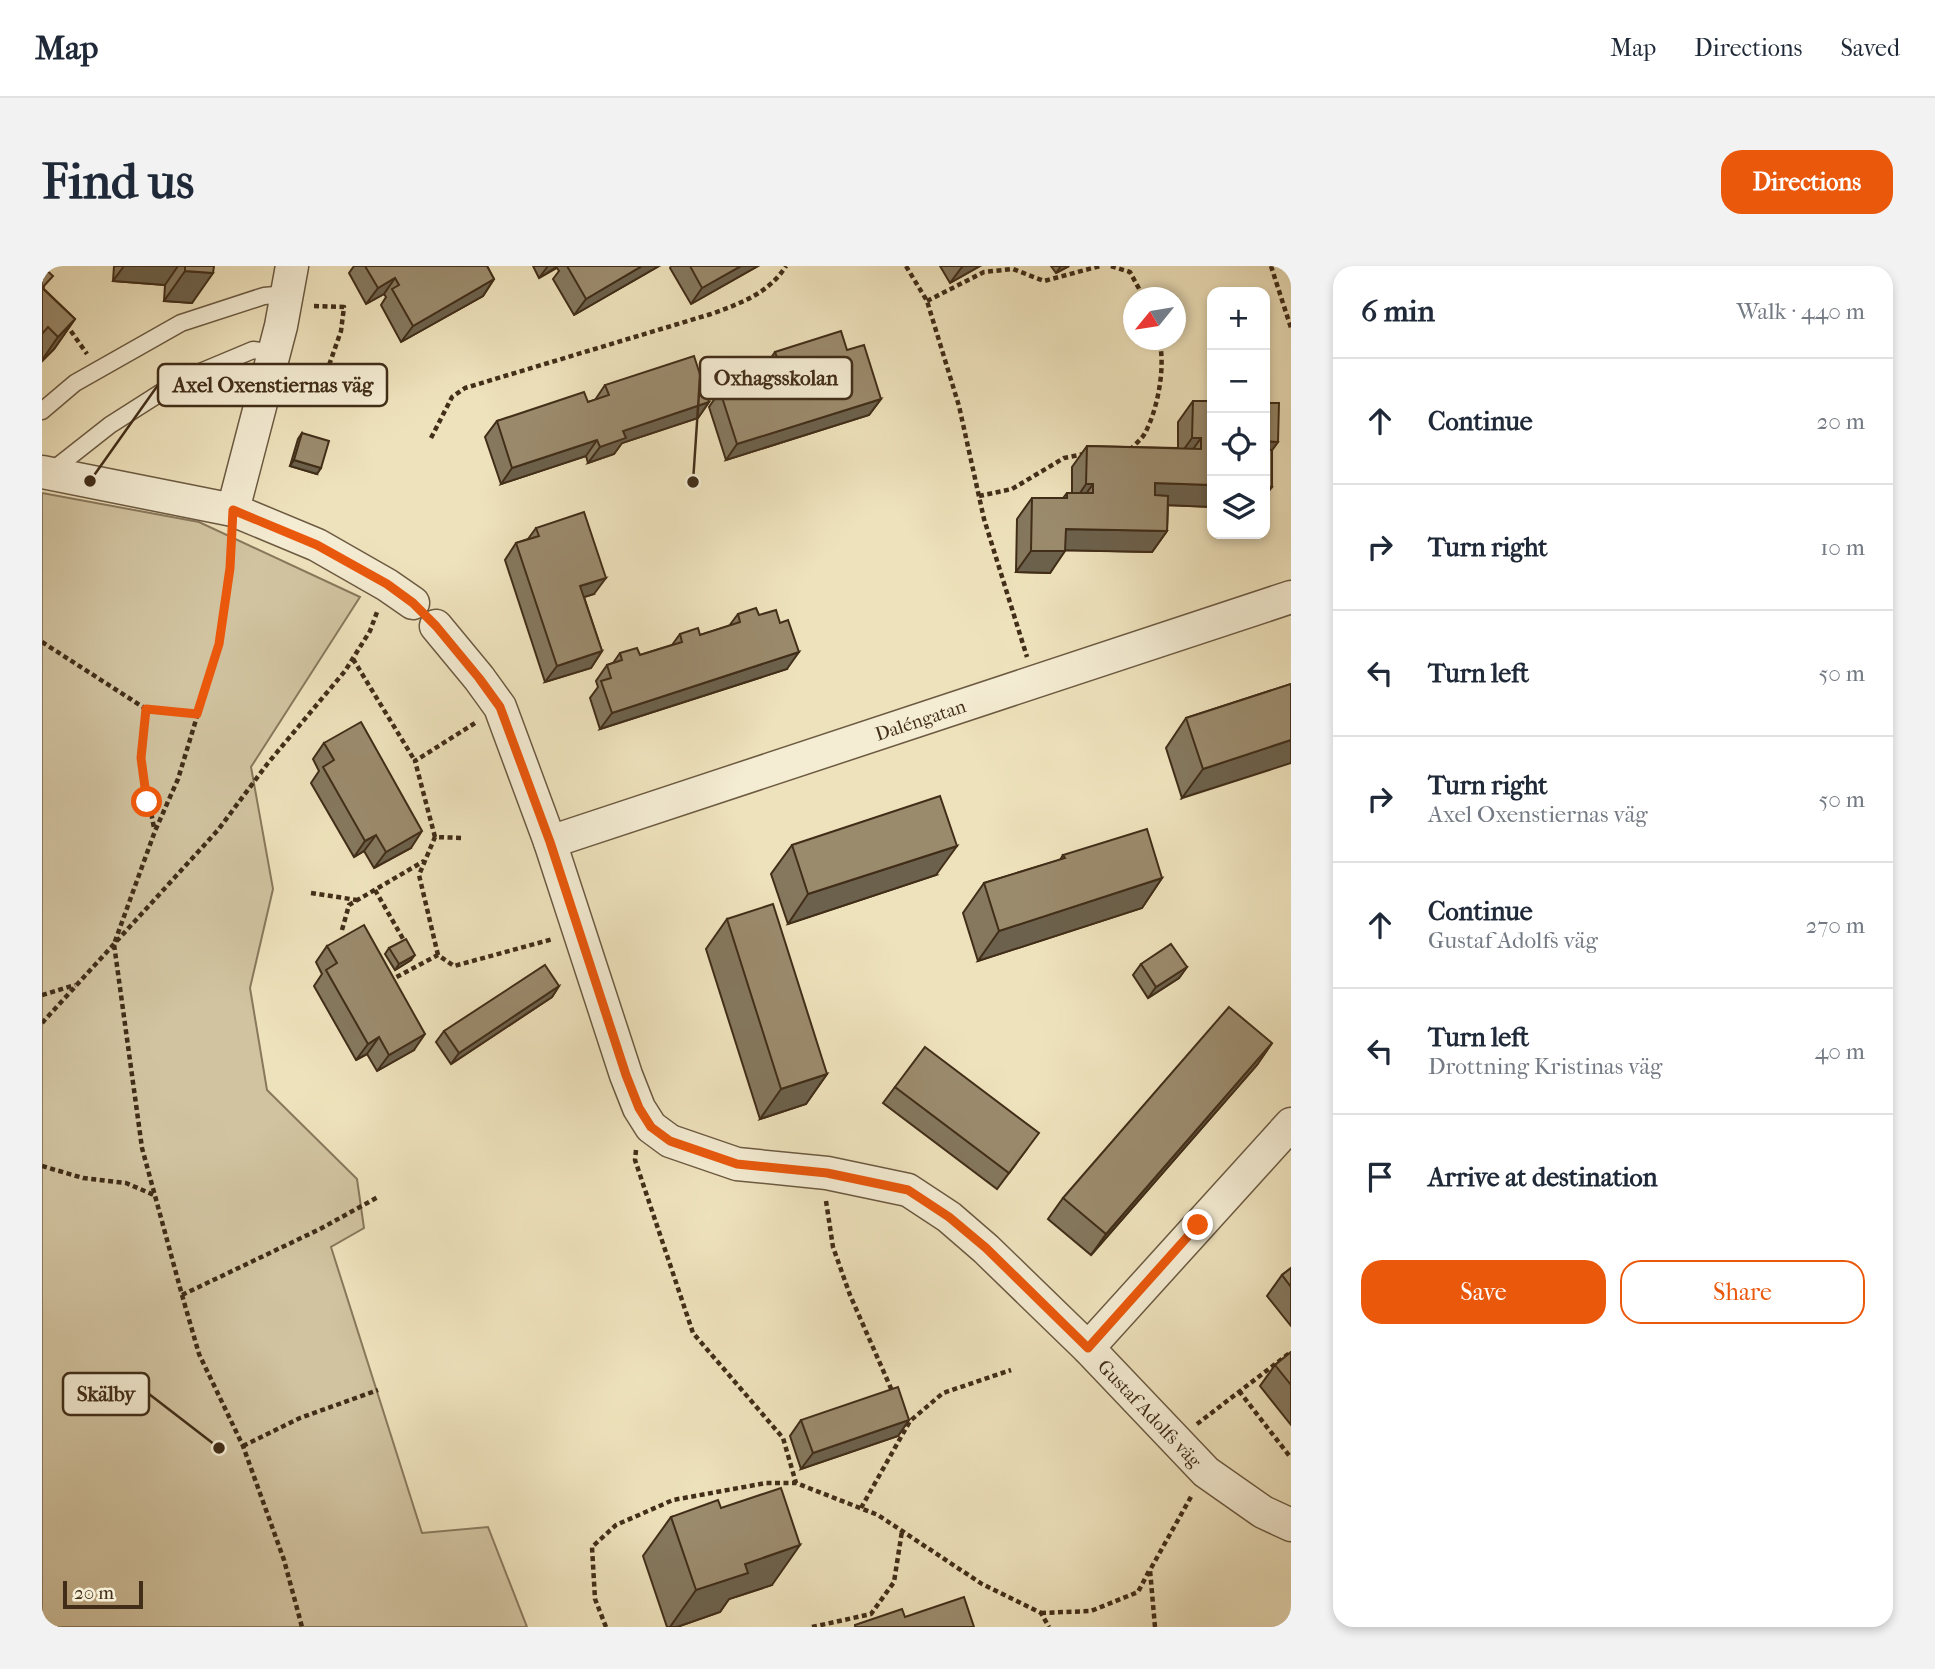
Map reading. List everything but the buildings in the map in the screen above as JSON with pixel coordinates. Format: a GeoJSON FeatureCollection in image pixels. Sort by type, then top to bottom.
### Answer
{"type":"FeatureCollection","features":[{"type":"Feature","properties":{"kind":"street"},"geometry":{"type":"LineString","coordinates":[[233,510],[274,354],[295,289]]}},
{"type":"Feature","properties":{"kind":"street","name":"Gustaf Adolfs väg"},"geometry":{"type":"LineString","coordinates":[[46,473],[233,510],[317,545],[387,584],[424,615],[479,678],[500,707],[581,931],[618,1051],[639,1108],[651,1127],[670,1141],[737,1164],[827,1173],[908,1190],[986,1248],[1088,1348],[1206,1472],[1263,1512],[1291,1525]]}},
{"type":"Feature","properties":{"kind":"street","name":"Daléngatan"},"geometry":{"type":"LineString","coordinates":[[550,842],[1291,597]]}},
{"type":"Feature","properties":{"kind":"street"},"geometry":{"type":"LineString","coordinates":[[1088,1348],[1291,1124]]}},
{"type":"Feature","properties":{"kind":"lane"},"geometry":{"type":"LineString","coordinates":[[42,411],[75,383],[97,369],[181,323],[264,296],[295,289]]}},
{"type":"Feature","properties":{"kind":"lane"},"geometry":{"type":"LineString","coordinates":[[46,473],[110,425],[179,381],[253,350],[274,354]]}},
{"type":"Feature","properties":{"kind":"path"},"geometry":{"type":"LineString","coordinates":[[431,438],[452,397],[465,388],[711,314],[749,300],[777,280],[786,266]]}},
{"type":"Feature","properties":{"kind":"path"},"geometry":{"type":"LineString","coordinates":[[906,266],[927,301],[959,405],[988,531],[1035,681]]}},
{"type":"Feature","properties":{"kind":"path"},"geometry":{"type":"LineString","coordinates":[[927,301],[984,272],[1013,269],[1044,281],[1100,266]]}},
{"type":"Feature","properties":{"kind":"path"},"geometry":{"type":"LineString","coordinates":[[1111,266],[1130,272],[1138,287]]}},
{"type":"Feature","properties":{"kind":"path"},"geometry":{"type":"LineString","coordinates":[[1271,266],[1291,328]]}},
{"type":"Feature","properties":{"kind":"path"},"geometry":{"type":"LineString","coordinates":[[295,289],[344,307],[341,331],[320,391],[323,394]]}},
{"type":"Feature","properties":{"kind":"path"},"geometry":{"type":"LineString","coordinates":[[66,324],[97,369]]}},
{"type":"Feature","properties":{"kind":"path"},"geometry":{"type":"LineString","coordinates":[[1129,451],[1145,434],[1159,395],[1161,350]]}},
{"type":"Feature","properties":{"kind":"path"},"geometry":{"type":"LineString","coordinates":[[979,496],[1012,489],[1064,458],[1092,453]]}},
{"type":"Feature","properties":{"kind":"path"},"geometry":{"type":"LineString","coordinates":[[233,510],[230,568],[219,644],[178,779],[155,831],[114,943],[142,1148],[199,1354],[243,1446],[284,1560],[302,1627]]}},
{"type":"Feature","properties":{"kind":"path"},"geometry":{"type":"LineString","coordinates":[[42,1023],[218,830],[268,763],[353,659],[370,631],[387,584]]}},
{"type":"Feature","properties":{"kind":"path"},"geometry":{"type":"LineString","coordinates":[[42,642],[146,709],[197,714]]}},
{"type":"Feature","properties":{"kind":"path"},"geometry":{"type":"LineString","coordinates":[[353,659],[415,761],[435,837],[419,875],[438,955],[454,966],[581,931]]}},
{"type":"Feature","properties":{"kind":"path"},"geometry":{"type":"LineString","coordinates":[[415,761],[500,707]]}},
{"type":"Feature","properties":{"kind":"path"},"geometry":{"type":"LineString","coordinates":[[146,709],[141,758],[147,802],[155,831]]}},
{"type":"Feature","properties":{"kind":"path"},"geometry":{"type":"LineString","coordinates":[[435,837],[464,838]]}},
{"type":"Feature","properties":{"kind":"path"},"geometry":{"type":"LineString","coordinates":[[342,930],[349,905],[425,861]]}},
{"type":"Feature","properties":{"kind":"path"},"geometry":{"type":"LineString","coordinates":[[375,890],[412,954]]}},
{"type":"Feature","properties":{"kind":"path"},"geometry":{"type":"LineString","coordinates":[[311,893],[358,900]]}},
{"type":"Feature","properties":{"kind":"path"},"geometry":{"type":"LineString","coordinates":[[386,983],[438,955]]}},
{"type":"Feature","properties":{"kind":"path"},"geometry":{"type":"LineString","coordinates":[[42,995],[76,985]]}},
{"type":"Feature","properties":{"kind":"path"},"geometry":{"type":"LineString","coordinates":[[639,1108],[635,1160],[693,1333],[783,1438],[796,1483]]}},
{"type":"Feature","properties":{"kind":"path"},"geometry":{"type":"LineString","coordinates":[[42,1166],[83,1178],[126,1183],[155,1195]]}},
{"type":"Feature","properties":{"kind":"path"},"geometry":{"type":"LineString","coordinates":[[827,1173],[825,1191],[833,1247],[850,1295],[894,1396]]}},
{"type":"Feature","properties":{"kind":"path"},"geometry":{"type":"LineString","coordinates":[[183,1295],[378,1198]]}},
{"type":"Feature","properties":{"kind":"path"},"geometry":{"type":"LineString","coordinates":[[1175,1441],[1291,1352]]}},
{"type":"Feature","properties":{"kind":"path"},"geometry":{"type":"LineString","coordinates":[[862,1508],[910,1421],[943,1393],[1011,1370]]}},
{"type":"Feature","properties":{"kind":"path"},"geometry":{"type":"LineString","coordinates":[[243,1446],[300,1418],[378,1390]]}},
{"type":"Feature","properties":{"kind":"path"},"geometry":{"type":"LineString","coordinates":[[1239,1391],[1291,1458]]}},
{"type":"Feature","properties":{"kind":"path"},"geometry":{"type":"LineString","coordinates":[[905,1413],[910,1421]]}},
{"type":"Feature","properties":{"kind":"path"},"geometry":{"type":"LineString","coordinates":[[606,1627],[595,1599],[592,1547],[616,1525],[673,1500],[766,1482],[796,1483],[878,1515],[982,1584],[1041,1613],[1091,1611],[1138,1592],[1174,1524],[1206,1472]]}},
{"type":"Feature","properties":{"kind":"path"},"geometry":{"type":"LineString","coordinates":[[811,1627],[871,1614],[894,1582],[902,1531]]}},
{"type":"Feature","properties":{"kind":"path"},"geometry":{"type":"LineString","coordinates":[[1150,1570],[1155,1627]]}},
{"type":"Feature","properties":{"kind":"path"},"geometry":{"type":"LineString","coordinates":[[1041,1613],[1049,1627]]}},
{"type":"Feature","properties":{"kind":"shaded area"},"geometry":{"type":"Polygon","coordinates":[[[42,493],[199,522],[360,597],[251,767],[273,889],[250,988],[267,1090],[357,1179],[364,1228],[331,1247],[422,1533],[488,1527],[527,1627],[42,1627],[42,493]]]}},
{"type":"Feature","properties":{"kind":"place","name":"Axel Oxenstiernas väg"},"geometry":{"type":"Point","coordinates":[90,481]}},
{"type":"Feature","properties":{"kind":"place","name":"Oxhagsskolan"},"geometry":{"type":"Point","coordinates":[693,482]}},
{"type":"Feature","properties":{"kind":"place","name":"Skälby"},"geometry":{"type":"Point","coordinates":[219,1448]}},
{"type":"Feature","properties":{"kind":"route"},"geometry":{"type":"LineString","coordinates":[[147,802],[141,758],[146,709],[197,714],[219,644],[230,568],[233,510],[317,545],[387,584],[413,603],[436,626],[500,707],[587,949],[626,1075],[639,1108],[651,1127],[670,1141],[737,1164],[827,1173],[908,1190],[949,1217],[986,1248],[1088,1348],[1198,1225]]}}]}
